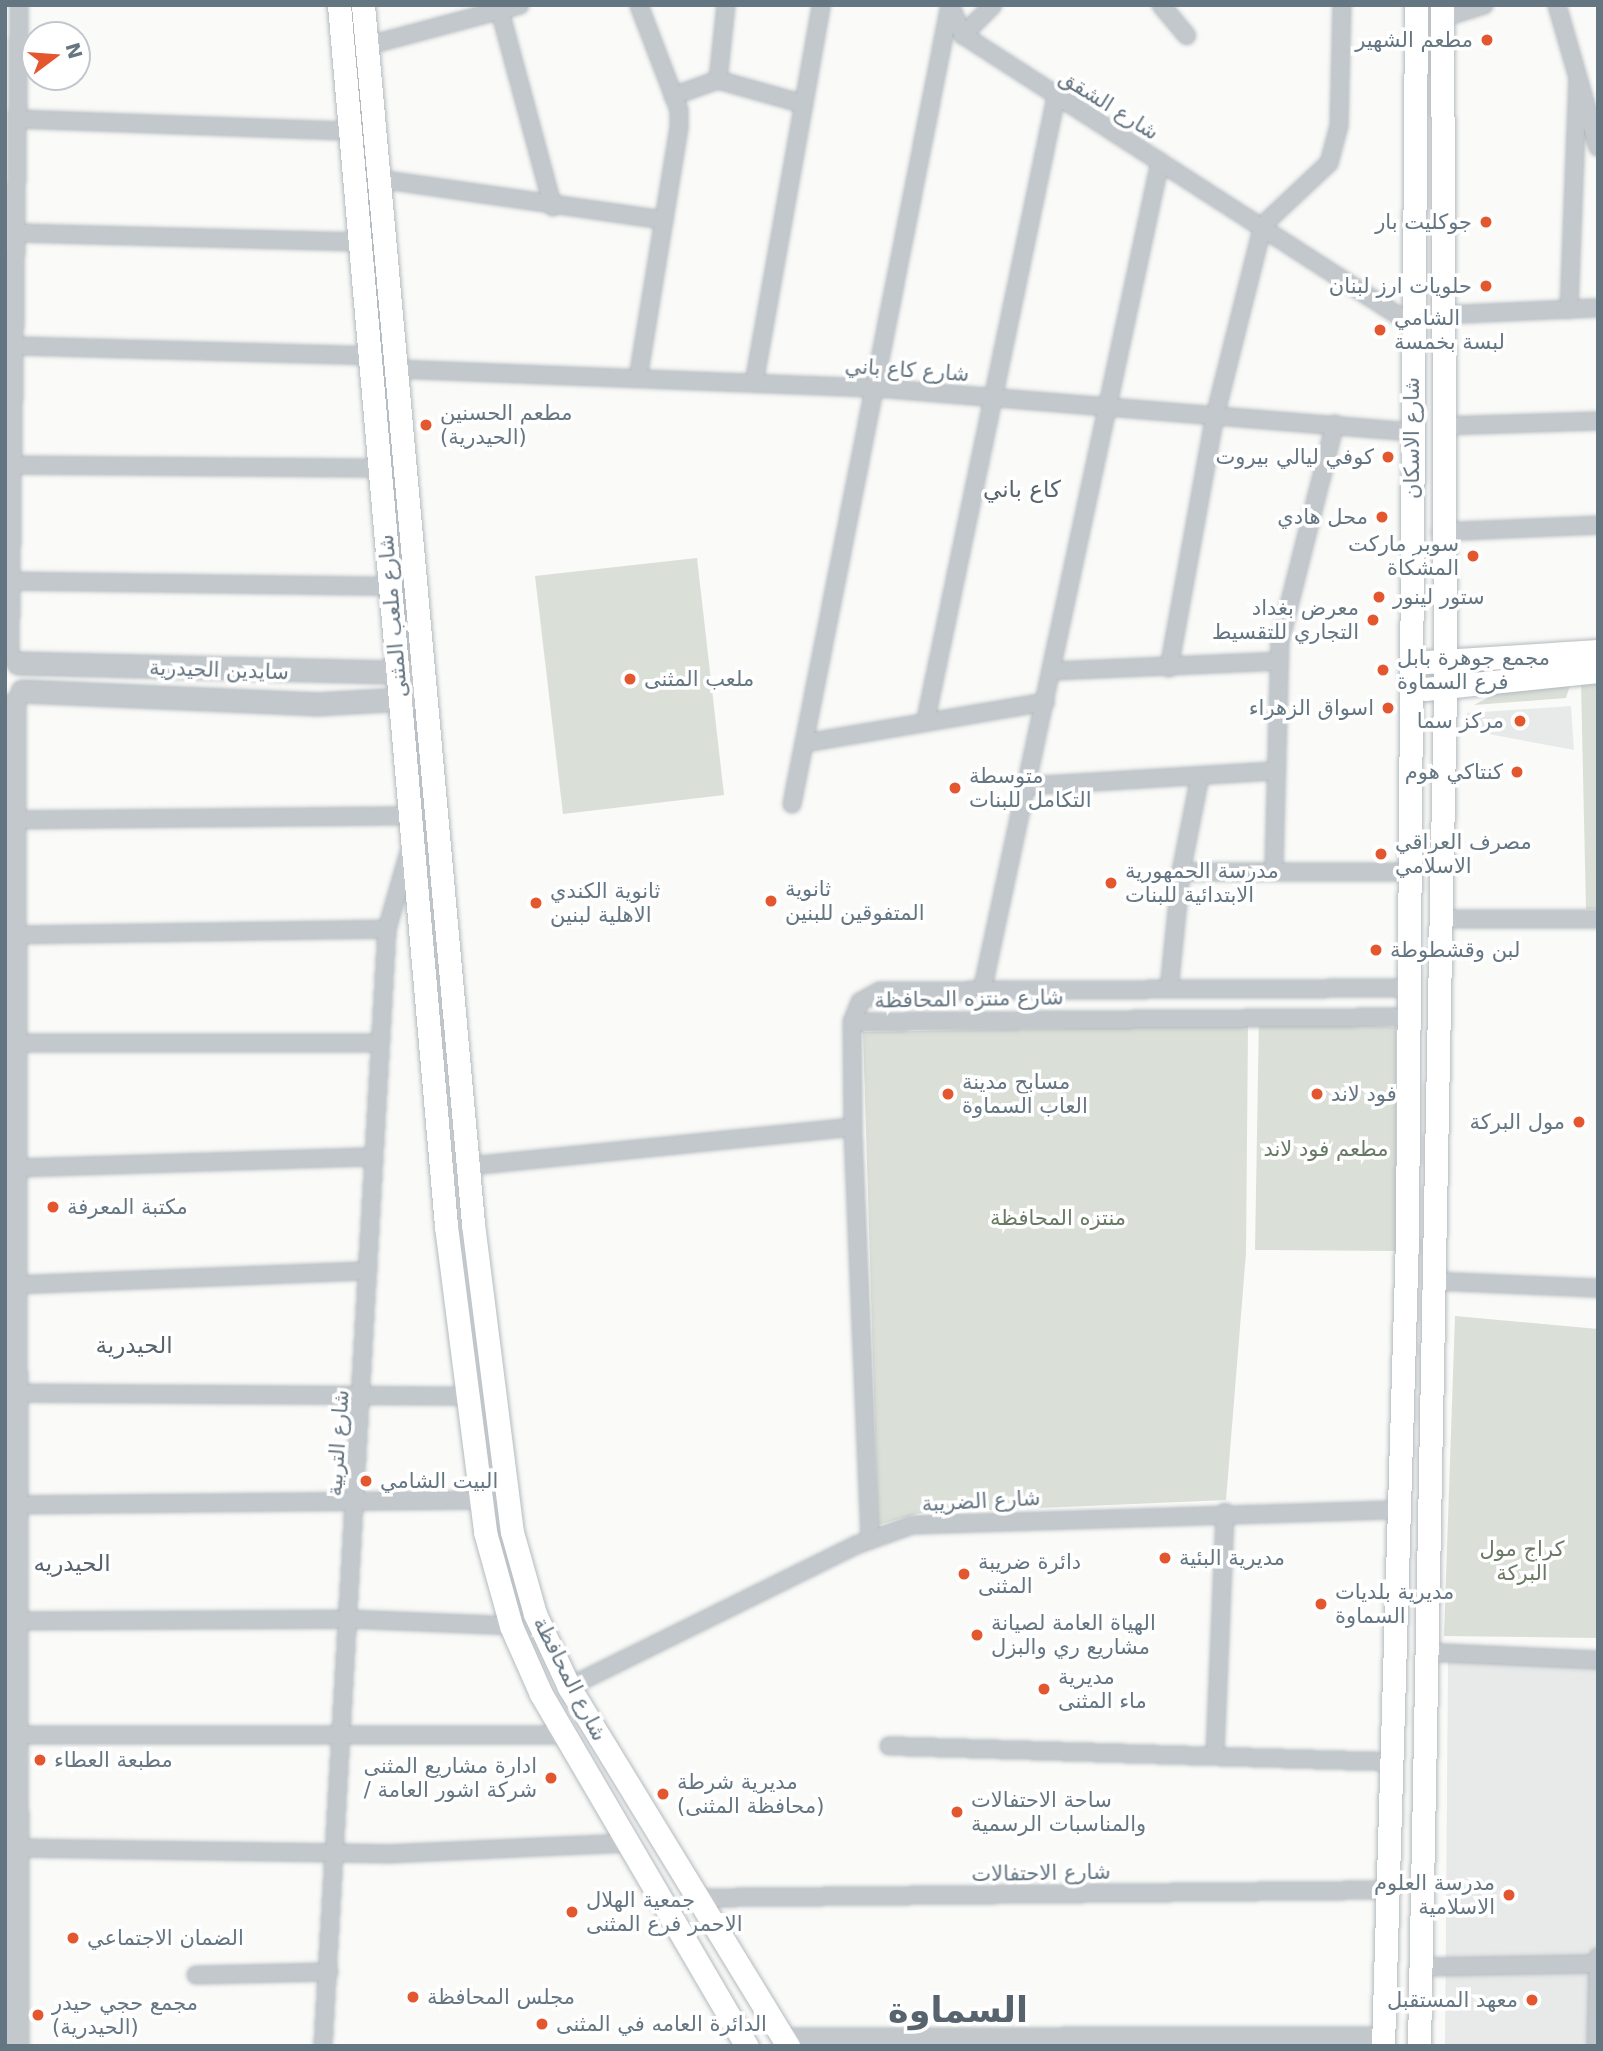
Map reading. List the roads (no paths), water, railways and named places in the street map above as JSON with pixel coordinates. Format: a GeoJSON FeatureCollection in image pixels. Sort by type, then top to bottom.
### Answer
{"type":"FeatureCollection","features":[{"type":"Feature","properties":{"kind":"main road","name":"شارع ملعب المثنى"},"geometry":{"type":"LineString","coordinates":[[339,5],[391,586],[410,673]]}},
{"type":"Feature","properties":{"kind":"main road","name":"شارع ملعب المثنى"},"geometry":{"type":"LineString","coordinates":[[363,5],[397,369],[411,698],[408,816],[446,1226]]}},
{"type":"Feature","properties":{"kind":"main road","name":"شارع الاسكان"},"geometry":{"type":"LineString","coordinates":[[1416,5],[1410,663],[1427,689]]}},
{"type":"Feature","properties":{"kind":"main road","name":"شارع الاسكان"},"geometry":{"type":"LineString","coordinates":[[1384,2041],[1409,1017],[1409,872],[1427,689],[1444,663],[1440,532],[1443,316],[1442,12]]}},
{"type":"Feature","properties":{"kind":"main road"},"geometry":{"type":"LineString","coordinates":[[356,196],[380,187]]}},
{"type":"Feature","properties":{"kind":"main road"},"geometry":{"type":"LineString","coordinates":[[1441,594],[1452,630],[1468,653],[1497,670]]}},
{"type":"Feature","properties":{"kind":"main road"},"geometry":{"type":"LineString","coordinates":[[1443,785],[1427,689],[1497,670],[1598,651]]}},
{"type":"Feature","properties":{"kind":"main road"},"geometry":{"type":"LineString","coordinates":[[1410,663],[1444,663],[1497,670],[1598,671]]}},
{"type":"Feature","properties":{"kind":"main road"},"geometry":{"type":"LineString","coordinates":[[1419,2046],[1424,1652],[1435,1281],[1443,785],[1455,716],[1464,701],[1497,670]]}},
{"type":"Feature","properties":{"kind":"main road","name":"شارع ملعب المثنى"},"geometry":{"type":"LineString","coordinates":[[411,698],[470,1166],[473,1223]]}},
{"type":"Feature","properties":{"kind":"main road"},"geometry":{"type":"LineString","coordinates":[[446,1226],[473,1223]]}},
{"type":"Feature","properties":{"kind":"main road","name":"شارع المحافظة"},"geometry":{"type":"LineString","coordinates":[[473,1223],[512,1532],[535,1614],[569,1687],[694,1898],[785,2041]]}},
{"type":"Feature","properties":{"kind":"main road","name":"شارع المحافظة"},"geometry":{"type":"LineString","coordinates":[[446,1226],[463,1396],[479,1500],[511,1626],[563,1735],[624,1843],[747,2046]]}},
{"type":"Feature","properties":{"kind":"street"},"geometry":{"type":"LineString","coordinates":[[17,2046],[11,1967],[15,1848],[16,1505],[13,1393],[16,1043],[14,701],[11,657],[19,345],[19,5]]}},
{"type":"Feature","properties":{"kind":"street"},"geometry":{"type":"LineString","coordinates":[[366,46],[520,5]]}},
{"type":"Feature","properties":{"kind":"street"},"geometry":{"type":"LineString","coordinates":[[638,378],[679,128],[673,96],[639,5]]}},
{"type":"Feature","properties":{"kind":"street"},"geometry":{"type":"LineString","coordinates":[[718,80],[726,5]]}},
{"type":"Feature","properties":{"kind":"street"},"geometry":{"type":"LineString","coordinates":[[754,383],[821,5]]}},
{"type":"Feature","properties":{"kind":"street"},"geometry":{"type":"LineString","coordinates":[[950,5],[963,35],[993,5]]}},
{"type":"Feature","properties":{"kind":"street"},"geometry":{"type":"LineString","coordinates":[[792,804],[877,388],[950,5]]}},
{"type":"Feature","properties":{"kind":"street"},"geometry":{"type":"LineString","coordinates":[[1161,5],[1187,36]]}},
{"type":"Feature","properties":{"kind":"street"},"geometry":{"type":"LineString","coordinates":[[1169,668],[1215,416],[1263,225],[1329,163],[1339,126],[1342,5]]}},
{"type":"Feature","properties":{"kind":"street"},"geometry":{"type":"LineString","coordinates":[[1442,12],[1484,5]]}},
{"type":"Feature","properties":{"kind":"street"},"geometry":{"type":"LineString","coordinates":[[1557,5],[1598,147]]}},
{"type":"Feature","properties":{"kind":"street"},"geometry":{"type":"LineString","coordinates":[[500,10],[553,207]]}},
{"type":"Feature","properties":{"kind":"street","name":"شارع الشقق"},"geometry":{"type":"LineString","coordinates":[[963,35],[1056,97],[1263,225],[1413,325]]}},
{"type":"Feature","properties":{"kind":"street"},"geometry":{"type":"LineString","coordinates":[[1569,310],[1577,78]]}},
{"type":"Feature","properties":{"kind":"street"},"geometry":{"type":"LineString","coordinates":[[673,96],[718,80],[803,104]]}},
{"type":"Feature","properties":{"kind":"street"},"geometry":{"type":"LineString","coordinates":[[926,719],[989,397],[1056,97]]}},
{"type":"Feature","properties":{"kind":"street"},"geometry":{"type":"LineString","coordinates":[[18,119],[350,131]]}},
{"type":"Feature","properties":{"kind":"street"},"geometry":{"type":"LineString","coordinates":[[982,991],[1053,671],[1160,162]]}},
{"type":"Feature","properties":{"kind":"street"},"geometry":{"type":"LineString","coordinates":[[380,187],[664,220]]}},
{"type":"Feature","properties":{"kind":"street"},"geometry":{"type":"LineString","coordinates":[[18,233],[361,242]]}},
{"type":"Feature","properties":{"kind":"street"},"geometry":{"type":"LineString","coordinates":[[1443,316],[1598,309]]}},
{"type":"Feature","properties":{"kind":"street"},"geometry":{"type":"LineString","coordinates":[[19,345],[372,356]]}},
{"type":"Feature","properties":{"kind":"street","name":"شارع كاع باني"},"geometry":{"type":"LineString","coordinates":[[397,369],[877,388],[1412,432]]}},
{"type":"Feature","properties":{"kind":"street"},"geometry":{"type":"LineString","coordinates":[[1442,426],[1598,421]]}},
{"type":"Feature","properties":{"kind":"street"},"geometry":{"type":"LineString","coordinates":[[1274,867],[1278,661],[1335,424]]}},
{"type":"Feature","properties":{"kind":"street"},"geometry":{"type":"LineString","coordinates":[[17,465],[381,468]]}},
{"type":"Feature","properties":{"kind":"street"},"geometry":{"type":"LineString","coordinates":[[1440,532],[1598,525]]}},
{"type":"Feature","properties":{"kind":"street"},"geometry":{"type":"LineString","coordinates":[[13,581],[391,586]]}},
{"type":"Feature","properties":{"kind":"street","name":"سايدين الحيدرية"},"geometry":{"type":"LineString","coordinates":[[11,657],[410,673]]}},
{"type":"Feature","properties":{"kind":"street"},"geometry":{"type":"LineString","coordinates":[[1053,671],[1169,668],[1278,661]]}},
{"type":"Feature","properties":{"kind":"street","name":"سايدين الحيدرية"},"geometry":{"type":"LineString","coordinates":[[14,701],[315,704],[411,698]]}},
{"type":"Feature","properties":{"kind":"street"},"geometry":{"type":"LineString","coordinates":[[805,743],[926,719],[1046,702]]}},
{"type":"Feature","properties":{"kind":"street"},"geometry":{"type":"LineString","coordinates":[[1028,786],[1274,771]]}},
{"type":"Feature","properties":{"kind":"street"},"geometry":{"type":"LineString","coordinates":[[1169,989],[1181,872],[1200,776]]}},
{"type":"Feature","properties":{"kind":"street"},"geometry":{"type":"LineString","coordinates":[[15,820],[408,816]]}},
{"type":"Feature","properties":{"kind":"street","name":"شارع التربية"},"geometry":{"type":"LineString","coordinates":[[323,2046],[387,929],[411,847]]}},
{"type":"Feature","properties":{"kind":"street"},"geometry":{"type":"LineString","coordinates":[[1181,872],[1274,867],[1409,872]]}},
{"type":"Feature","properties":{"kind":"street"},"geometry":{"type":"LineString","coordinates":[[1442,919],[1598,919]]}},
{"type":"Feature","properties":{"kind":"street"},"geometry":{"type":"LineString","coordinates":[[14,935],[387,929]]}},
{"type":"Feature","properties":{"kind":"street","name":"شارع منتزه المحافظة"},"geometry":{"type":"LineString","coordinates":[[1409,988],[880,991],[860,1002],[852,1022],[1409,1017]]}},
{"type":"Feature","properties":{"kind":"street"},"geometry":{"type":"LineString","coordinates":[[852,1022],[853,1128],[870,1538]]}},
{"type":"Feature","properties":{"kind":"street"},"geometry":{"type":"LineString","coordinates":[[16,1043],[380,1043]]}},
{"type":"Feature","properties":{"kind":"street"},"geometry":{"type":"LineString","coordinates":[[470,1166],[853,1128]]}},
{"type":"Feature","properties":{"kind":"street"},"geometry":{"type":"LineString","coordinates":[[16,1168],[374,1157]]}},
{"type":"Feature","properties":{"kind":"street"},"geometry":{"type":"LineString","coordinates":[[14,1285],[368,1271]]}},
{"type":"Feature","properties":{"kind":"street"},"geometry":{"type":"LineString","coordinates":[[1435,1281],[1598,1288]]}},
{"type":"Feature","properties":{"kind":"street"},"geometry":{"type":"LineString","coordinates":[[13,1393],[463,1396]]}},
{"type":"Feature","properties":{"kind":"street"},"geometry":{"type":"LineString","coordinates":[[16,1505],[479,1500]]}},
{"type":"Feature","properties":{"kind":"street","name":"شارع الضريبة"},"geometry":{"type":"LineString","coordinates":[[569,1687],[870,1538],[934,1522],[1225,1512],[1398,1510]]}},
{"type":"Feature","properties":{"kind":"street"},"geometry":{"type":"LineString","coordinates":[[1216,1754],[1225,1512]]}},
{"type":"Feature","properties":{"kind":"street"},"geometry":{"type":"LineString","coordinates":[[16,1621],[347,1619],[511,1626]]}},
{"type":"Feature","properties":{"kind":"street"},"geometry":{"type":"LineString","coordinates":[[1424,1652],[1598,1660]]}},
{"type":"Feature","properties":{"kind":"street"},"geometry":{"type":"LineString","coordinates":[[15,1735],[563,1735]]}},
{"type":"Feature","properties":{"kind":"street"},"geometry":{"type":"LineString","coordinates":[[889,1746],[1216,1754],[1392,1762]]}},
{"type":"Feature","properties":{"kind":"street"},"geometry":{"type":"LineString","coordinates":[[15,1848],[335,1851],[624,1843]]}},
{"type":"Feature","properties":{"kind":"street","name":"شارع الاحتفالات"},"geometry":{"type":"LineString","coordinates":[[694,1898],[1388,1891]]}},
{"type":"Feature","properties":{"kind":"street"},"geometry":{"type":"LineString","coordinates":[[1596,2046],[1598,1957]]}},
{"type":"Feature","properties":{"kind":"street"},"geometry":{"type":"LineString","coordinates":[[1422,1967],[1597,1964]]}},
{"type":"Feature","properties":{"kind":"street"},"geometry":{"type":"LineString","coordinates":[[195,1975],[329,1972]]}},
{"type":"Feature","properties":{"kind":"street"},"geometry":{"type":"LineString","coordinates":[[785,2041],[1384,2041]]}},
{"type":"Feature","properties":{"kind":"place","name":"مطعم الشهير"},"geometry":{"type":"Point","coordinates":[1487,40]}},
{"type":"Feature","properties":{"kind":"place","name":"جوكليت بار"},"geometry":{"type":"Point","coordinates":[1486,222]}},
{"type":"Feature","properties":{"kind":"place","name":"حلويات ارز لبنان"},"geometry":{"type":"Point","coordinates":[1486,286]}},
{"type":"Feature","properties":{"kind":"place","name":"الشامي لبسة بخمسة"},"geometry":{"type":"Point","coordinates":[1380,330]}},
{"type":"Feature","properties":{"kind":"place","name":"مطعم الحسنين (الحيدرية)"},"geometry":{"type":"Point","coordinates":[426,425]}},
{"type":"Feature","properties":{"kind":"place","name":"كوفي ليالي بيروت"},"geometry":{"type":"Point","coordinates":[1388,457]}},
{"type":"Feature","properties":{"kind":"place","name":"محل هادي"},"geometry":{"type":"Point","coordinates":[1382,517]}},
{"type":"Feature","properties":{"kind":"place","name":"سوبر ماركت المشكاة"},"geometry":{"type":"Point","coordinates":[1473,556]}},
{"type":"Feature","properties":{"kind":"place","name":"ستور لينور"},"geometry":{"type":"Point","coordinates":[1379,597]}},
{"type":"Feature","properties":{"kind":"place","name":"معرض بغداد التجاري للتقسيط"},"geometry":{"type":"Point","coordinates":[1373,620]}},
{"type":"Feature","properties":{"kind":"place","name":"مجمع جوهرة بابل فرع السماوة"},"geometry":{"type":"Point","coordinates":[1383,670]}},
{"type":"Feature","properties":{"kind":"place","name":"ملعب المثنى"},"geometry":{"type":"Point","coordinates":[630,679]}},
{"type":"Feature","properties":{"kind":"place","name":"اسواق الزهراء"},"geometry":{"type":"Point","coordinates":[1388,708]}},
{"type":"Feature","properties":{"kind":"place","name":"مركز سما"},"geometry":{"type":"Point","coordinates":[1520,721]}},
{"type":"Feature","properties":{"kind":"place","name":"كنتاكي هوم"},"geometry":{"type":"Point","coordinates":[1517,772]}},
{"type":"Feature","properties":{"kind":"place","name":"متوسطة التكامل للبنات"},"geometry":{"type":"Point","coordinates":[955,788]}},
{"type":"Feature","properties":{"kind":"place","name":"مصرف العراقي الاسلامي"},"geometry":{"type":"Point","coordinates":[1381,854]}},
{"type":"Feature","properties":{"kind":"place","name":"مدرسة الحمهورية الابتدائية للبنات"},"geometry":{"type":"Point","coordinates":[1111,883]}},
{"type":"Feature","properties":{"kind":"place","name":"ثانوية المتفوقين للبنين"},"geometry":{"type":"Point","coordinates":[771,901]}},
{"type":"Feature","properties":{"kind":"place","name":"ثانوية الكندي الاهلية لبنين"},"geometry":{"type":"Point","coordinates":[536,903]}},
{"type":"Feature","properties":{"kind":"place","name":"لبن وقشطوطة"},"geometry":{"type":"Point","coordinates":[1376,950]}},
{"type":"Feature","properties":{"kind":"place","name":"مسابح مدينة العاب السماوة"},"geometry":{"type":"Point","coordinates":[948,1094]}},
{"type":"Feature","properties":{"kind":"place","name":"فود لاند"},"geometry":{"type":"Point","coordinates":[1317,1094]}},
{"type":"Feature","properties":{"kind":"place","name":"مول البركة"},"geometry":{"type":"Point","coordinates":[1579,1122]}},
{"type":"Feature","properties":{"kind":"place","name":"مكتبة المعرفة"},"geometry":{"type":"Point","coordinates":[53,1207]}},
{"type":"Feature","properties":{"kind":"place","name":"البيت الشامي"},"geometry":{"type":"Point","coordinates":[366,1481]}},
{"type":"Feature","properties":{"kind":"place","name":"مديرية البئية"},"geometry":{"type":"Point","coordinates":[1165,1558]}},
{"type":"Feature","properties":{"kind":"place","name":"دائرة ضريبة المثنى"},"geometry":{"type":"Point","coordinates":[964,1574]}},
{"type":"Feature","properties":{"kind":"place","name":"مديرية بلديات السماوة"},"geometry":{"type":"Point","coordinates":[1321,1604]}},
{"type":"Feature","properties":{"kind":"place","name":"الهياة العامة لصيانة مشاريع ري والبزل"},"geometry":{"type":"Point","coordinates":[977,1635]}},
{"type":"Feature","properties":{"kind":"place","name":"مديرية ماء المثنى"},"geometry":{"type":"Point","coordinates":[1044,1689]}},
{"type":"Feature","properties":{"kind":"place","name":"مطبعة العطاء"},"geometry":{"type":"Point","coordinates":[40,1760]}},
{"type":"Feature","properties":{"kind":"place","name":"ادارة مشاريع المثنى / شركة اشور العامة"},"geometry":{"type":"Point","coordinates":[551,1778]}},
{"type":"Feature","properties":{"kind":"place","name":"مديرية شرطة (محافظة المثنى)"},"geometry":{"type":"Point","coordinates":[663,1794]}},
{"type":"Feature","properties":{"kind":"place","name":"ساحة الاحتفالات والمناسبات الرسمية"},"geometry":{"type":"Point","coordinates":[957,1812]}},
{"type":"Feature","properties":{"kind":"place","name":"مدرسة العلوم الاسلامية"},"geometry":{"type":"Point","coordinates":[1509,1895]}},
{"type":"Feature","properties":{"kind":"place","name":"جمعية الهلال الاحمر فرع المثنى"},"geometry":{"type":"Point","coordinates":[572,1912]}},
{"type":"Feature","properties":{"kind":"place","name":"الضمان الاجتماعي"},"geometry":{"type":"Point","coordinates":[73,1938]}},
{"type":"Feature","properties":{"kind":"place","name":"مجلس المحافظة"},"geometry":{"type":"Point","coordinates":[413,1997]}},
{"type":"Feature","properties":{"kind":"place","name":"معهد المستقبل"},"geometry":{"type":"Point","coordinates":[1532,2000]}},
{"type":"Feature","properties":{"kind":"place","name":"مجمع حجي حيدر (الحيدرية)"},"geometry":{"type":"Point","coordinates":[38,2015]}},
{"type":"Feature","properties":{"kind":"place","name":"الدائرة العامه في المثنى"},"geometry":{"type":"Point","coordinates":[542,2024]}},
{"type":"Feature","properties":{"kind":"district","name":"كاع باني"},"geometry":{"type":"Point","coordinates":[1022,489]}},
{"type":"Feature","properties":{"kind":"district","name":"الحيدرية"},"geometry":{"type":"Point","coordinates":[134,1345]}},
{"type":"Feature","properties":{"kind":"district","name":"الحيدريه"},"geometry":{"type":"Point","coordinates":[72,1563]}},
{"type":"Feature","properties":{"kind":"district","name":"السماوة"},"geometry":{"type":"Point","coordinates":[958,2010]}},
{"type":"Feature","properties":{"kind":"park label","name":"مطعم فود لاند"},"geometry":{"type":"Point","coordinates":[1326,1149]}},
{"type":"Feature","properties":{"kind":"park label","name":"منتزه المحافظة"},"geometry":{"type":"Point","coordinates":[1058,1218]}},
{"type":"Feature","properties":{"kind":"park label","name":"كراج مول البركة"},"geometry":{"type":"Point","coordinates":[1522,1561]}}]}
